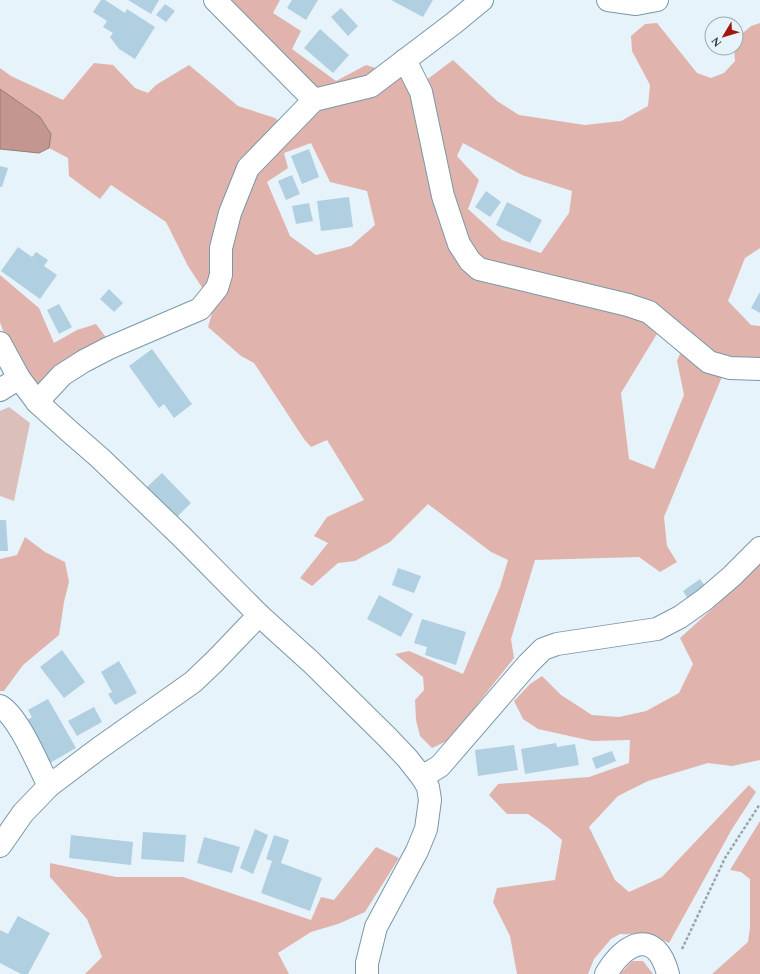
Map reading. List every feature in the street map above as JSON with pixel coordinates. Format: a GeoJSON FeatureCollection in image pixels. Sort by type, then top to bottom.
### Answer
{"type":"FeatureCollection","features":[{"type":"Feature","properties":{"kind":"street"},"geometry":{"type":"LineString","coordinates":[[215,0],[314,100]]}},
{"type":"Feature","properties":{"kind":"street"},"geometry":{"type":"LineString","coordinates":[[37,402],[62,375],[84,361],[109,348],[200,309],[217,288],[220,276],[221,248],[230,214],[248,168],[314,100],[371,86],[482,0]]}},
{"type":"Feature","properties":{"kind":"street"},"geometry":{"type":"LineString","coordinates":[[608,0],[636,4],[657,0]]}},
{"type":"Feature","properties":{"kind":"street"},"geometry":{"type":"LineString","coordinates":[[405,60],[421,92],[443,196],[459,244],[470,261],[480,269],[628,305],[649,312],[709,362],[730,368],[760,369]]}},
{"type":"Feature","properties":{"kind":"street"},"geometry":{"type":"LineString","coordinates":[[0,343],[19,378],[37,402],[100,458],[182,537],[259,615],[311,662],[407,758],[428,787],[430,800],[426,829],[417,851],[376,927],[368,956],[367,974]]}},
{"type":"Feature","properties":{"kind":"street"},"geometry":{"type":"LineString","coordinates":[[0,390],[19,378]]}},
{"type":"Feature","properties":{"kind":"street"},"geometry":{"type":"LineString","coordinates":[[422,777],[440,766],[543,649],[557,644],[657,629],[680,617],[704,600],[732,576],[760,548]]}},
{"type":"Feature","properties":{"kind":"street"},"geometry":{"type":"LineString","coordinates":[[0,846],[23,813],[49,786],[98,749],[193,682],[259,615]]}},
{"type":"Feature","properties":{"kind":"street"},"geometry":{"type":"LineString","coordinates":[[0,706],[16,720],[49,786]]}},
{"type":"Feature","properties":{"kind":"street"},"geometry":{"type":"LineString","coordinates":[[606,974],[613,962],[628,948],[648,944],[658,951],[667,969]]}},
{"type":"Feature","properties":{"kind":"path"},"geometry":{"type":"LineString","coordinates":[[667,969],[688,938],[726,858],[760,804]]}},
{"type":"Feature","properties":{"kind":"shaded area"},"geometry":{"type":"Polygon","coordinates":[[[225,0],[280,0],[273,13],[301,31],[292,49],[336,81],[366,65],[401,76],[409,93],[453,60],[497,101],[519,115],[585,125],[621,121],[648,106],[650,85],[632,51],[631,36],[645,24],[657,23],[697,73],[711,78],[724,73],[735,61],[735,56],[744,56],[744,32],[751,26],[760,23],[760,248],[745,258],[728,301],[751,325],[760,326],[760,364],[729,361],[721,379],[664,517],[667,546],[677,562],[660,572],[639,557],[535,560],[511,639],[514,658],[449,740],[432,748],[420,736],[416,720],[415,700],[424,690],[423,677],[395,654],[409,651],[463,674],[500,587],[508,560],[491,552],[428,504],[390,542],[355,561],[338,563],[312,586],[300,578],[328,543],[314,536],[327,517],[364,500],[327,440],[311,447],[304,439],[254,363],[241,356],[208,327],[214,306],[188,266],[166,222],[111,185],[100,199],[69,176],[68,158],[49,148],[51,134],[40,117],[0,89],[0,68],[11,76],[63,100],[94,63],[113,65],[135,88],[148,93],[156,85],[189,65],[238,106],[275,118],[291,131],[323,104],[225,0]],[[311,143],[284,153],[288,168],[267,182],[290,236],[316,255],[351,246],[375,225],[367,191],[330,182],[311,143]],[[463,143],[457,156],[479,180],[468,209],[502,240],[541,253],[569,213],[572,191],[522,175],[463,143]],[[666,319],[621,393],[629,459],[654,469],[684,395],[677,361],[688,335],[666,319]]]}},
{"type":"Feature","properties":{"kind":"shaded area"},"geometry":{"type":"Polygon","coordinates":[[[0,89],[40,117],[51,134],[49,148],[39,153],[0,149],[0,89]]]}},
{"type":"Feature","properties":{"kind":"shaded area"},"geometry":{"type":"Polygon","coordinates":[[[0,275],[39,308],[54,343],[77,330],[96,324],[108,340],[42,384],[32,382],[5,336],[0,322],[0,275]]]}},
{"type":"Feature","properties":{"kind":"shaded area"},"geometry":{"type":"Polygon","coordinates":[[[9,407],[30,423],[14,501],[0,496],[0,411],[9,407]]]}},
{"type":"Feature","properties":{"kind":"shaded area"},"geometry":{"type":"Polygon","coordinates":[[[25,537],[45,552],[65,562],[69,582],[64,602],[59,635],[23,665],[4,691],[0,691],[0,559],[17,555],[25,537]]]}},
{"type":"Feature","properties":{"kind":"shaded area"},"geometry":{"type":"Polygon","coordinates":[[[760,562],[760,760],[732,766],[708,763],[648,781],[618,796],[589,827],[615,880],[629,892],[662,877],[749,785],[756,792],[732,829],[669,943],[653,935],[620,934],[611,939],[594,959],[588,974],[517,974],[510,936],[493,902],[497,888],[555,880],[562,840],[528,814],[507,814],[489,795],[498,784],[589,777],[629,763],[630,740],[592,741],[538,729],[523,719],[514,701],[530,684],[542,676],[561,695],[592,715],[619,717],[646,711],[679,693],[693,664],[680,638],[722,600],[760,562]]]}},
{"type":"Feature","properties":{"kind":"shaded area"},"geometry":{"type":"Polygon","coordinates":[[[760,821],[760,974],[712,974],[748,942],[750,927],[750,879],[741,872],[730,870],[760,821]]]}},
{"type":"Feature","properties":{"kind":"shaded area"},"geometry":{"type":"Polygon","coordinates":[[[376,847],[399,858],[365,912],[338,924],[311,932],[278,953],[289,974],[85,974],[102,957],[87,919],[50,877],[50,863],[116,877],[183,877],[311,920],[321,897],[334,900],[376,847]]]}},
{"type":"Feature","properties":{"kind":"shaded area"},"geometry":{"type":"Polygon","coordinates":[[[632,961],[643,961],[653,974],[620,974],[632,961]]]}},
{"type":"Feature","properties":{"kind":"building"},"geometry":{"type":"Polygon","coordinates":[[[101,0],[105,0],[125,13],[127,9],[155,27],[135,59],[119,49],[110,37],[113,33],[103,27],[107,21],[93,12],[101,0]]]}},
{"type":"Feature","properties":{"kind":"building"},"geometry":{"type":"Polygon","coordinates":[[[128,0],[159,0],[151,14],[128,0]]]}},
{"type":"Feature","properties":{"kind":"building"},"geometry":{"type":"Polygon","coordinates":[[[292,0],[318,0],[306,20],[287,8],[292,0]]]}},
{"type":"Feature","properties":{"kind":"building"},"geometry":{"type":"Polygon","coordinates":[[[391,0],[433,0],[423,17],[391,0]]]}},
{"type":"Feature","properties":{"kind":"building"},"geometry":{"type":"Polygon","coordinates":[[[165,4],[175,11],[166,22],[156,15],[165,4]]]}},
{"type":"Feature","properties":{"kind":"building"},"geometry":{"type":"Polygon","coordinates":[[[341,8],[358,26],[348,36],[331,17],[341,8]]]}},
{"type":"Feature","properties":{"kind":"building"},"geometry":{"type":"Polygon","coordinates":[[[320,29],[349,55],[333,73],[304,48],[320,29]]]}},
{"type":"Feature","properties":{"kind":"building"},"geometry":{"type":"Polygon","coordinates":[[[309,149],[319,177],[302,184],[291,156],[309,149]]]}},
{"type":"Feature","properties":{"kind":"building"},"geometry":{"type":"Polygon","coordinates":[[[0,166],[8,168],[2,187],[0,187],[0,166]]]}},
{"type":"Feature","properties":{"kind":"building"},"geometry":{"type":"Polygon","coordinates":[[[292,175],[300,194],[286,200],[278,181],[292,175]]]}},
{"type":"Feature","properties":{"kind":"building"},"geometry":{"type":"Polygon","coordinates":[[[486,191],[501,202],[490,217],[475,207],[486,191]]]}},
{"type":"Feature","properties":{"kind":"building"},"geometry":{"type":"Polygon","coordinates":[[[349,197],[353,227],[321,231],[317,201],[349,197]]]}},
{"type":"Feature","properties":{"kind":"building"},"geometry":{"type":"Polygon","coordinates":[[[507,202],[542,220],[530,243],[496,225],[507,202]]]}},
{"type":"Feature","properties":{"kind":"building"},"geometry":{"type":"Polygon","coordinates":[[[309,203],[313,221],[296,224],[292,206],[309,203]]]}},
{"type":"Feature","properties":{"kind":"building"},"geometry":{"type":"Polygon","coordinates":[[[18,247],[32,257],[36,252],[48,260],[44,266],[57,275],[40,299],[1,271],[18,247]]]}},
{"type":"Feature","properties":{"kind":"building"},"geometry":{"type":"Polygon","coordinates":[[[109,289],[123,303],[114,312],[100,299],[109,289]]]}},
{"type":"Feature","properties":{"kind":"building"},"geometry":{"type":"Polygon","coordinates":[[[760,292],[760,313],[751,308],[760,292]]]}},
{"type":"Feature","properties":{"kind":"building"},"geometry":{"type":"Polygon","coordinates":[[[59,304],[72,327],[59,334],[47,310],[59,304]]]}},
{"type":"Feature","properties":{"kind":"building"},"geometry":{"type":"Polygon","coordinates":[[[152,349],[192,404],[174,418],[164,404],[159,408],[129,366],[152,349]]]}},
{"type":"Feature","properties":{"kind":"building"},"geometry":{"type":"Polygon","coordinates":[[[162,473],[191,503],[176,518],[146,488],[162,473]]]}},
{"type":"Feature","properties":{"kind":"building"},"geometry":{"type":"Polygon","coordinates":[[[0,520],[6,520],[8,551],[0,551],[0,520]]]}},
{"type":"Feature","properties":{"kind":"building"},"geometry":{"type":"Polygon","coordinates":[[[398,568],[421,576],[414,593],[392,585],[398,568]]]}},
{"type":"Feature","properties":{"kind":"building"},"geometry":{"type":"Polygon","coordinates":[[[700,579],[707,589],[690,602],[683,591],[700,579]]]}},
{"type":"Feature","properties":{"kind":"building"},"geometry":{"type":"Polygon","coordinates":[[[379,595],[413,614],[401,637],[367,619],[379,595]]]}},
{"type":"Feature","properties":{"kind":"building"},"geometry":{"type":"Polygon","coordinates":[[[422,619],[466,632],[456,665],[425,655],[427,647],[414,643],[422,619]]]}},
{"type":"Feature","properties":{"kind":"building"},"geometry":{"type":"Polygon","coordinates":[[[62,650],[85,682],[64,698],[40,667],[62,650]]]}},
{"type":"Feature","properties":{"kind":"building"},"geometry":{"type":"Polygon","coordinates":[[[119,661],[137,693],[115,705],[108,694],[112,692],[101,672],[119,661]]]}},
{"type":"Feature","properties":{"kind":"building"},"geometry":{"type":"Polygon","coordinates":[[[48,699],[76,748],[50,763],[26,721],[32,717],[28,710],[48,699]]]}},
{"type":"Feature","properties":{"kind":"building"},"geometry":{"type":"Polygon","coordinates":[[[94,707],[102,722],[77,736],[68,721],[94,707]]]}},
{"type":"Feature","properties":{"kind":"building"},"geometry":{"type":"Polygon","coordinates":[[[556,743],[557,747],[575,744],[579,765],[525,774],[521,749],[556,743]]]}},
{"type":"Feature","properties":{"kind":"building"},"geometry":{"type":"Polygon","coordinates":[[[514,745],[518,770],[478,776],[475,750],[514,745]]]}},
{"type":"Feature","properties":{"kind":"building"},"geometry":{"type":"Polygon","coordinates":[[[612,751],[616,761],[596,769],[592,758],[612,751]]]}},
{"type":"Feature","properties":{"kind":"building"},"geometry":{"type":"Polygon","coordinates":[[[255,829],[268,835],[253,874],[240,868],[255,829]]]}},
{"type":"Feature","properties":{"kind":"building"},"geometry":{"type":"Polygon","coordinates":[[[143,832],[186,835],[184,862],[141,859],[143,832]]]}},
{"type":"Feature","properties":{"kind":"building"},"geometry":{"type":"Polygon","coordinates":[[[71,835],[133,842],[131,865],[69,858],[71,835]]]}},
{"type":"Feature","properties":{"kind":"building"},"geometry":{"type":"Polygon","coordinates":[[[274,835],[289,840],[281,863],[322,878],[310,911],[261,893],[272,861],[266,859],[274,835]]]}},
{"type":"Feature","properties":{"kind":"building"},"geometry":{"type":"Polygon","coordinates":[[[204,837],[240,847],[232,873],[197,863],[204,837]]]}},
{"type":"Feature","properties":{"kind":"building"},"geometry":{"type":"Polygon","coordinates":[[[18,916],[50,933],[28,974],[21,974],[0,963],[0,930],[8,934],[18,916]]]}}]}
